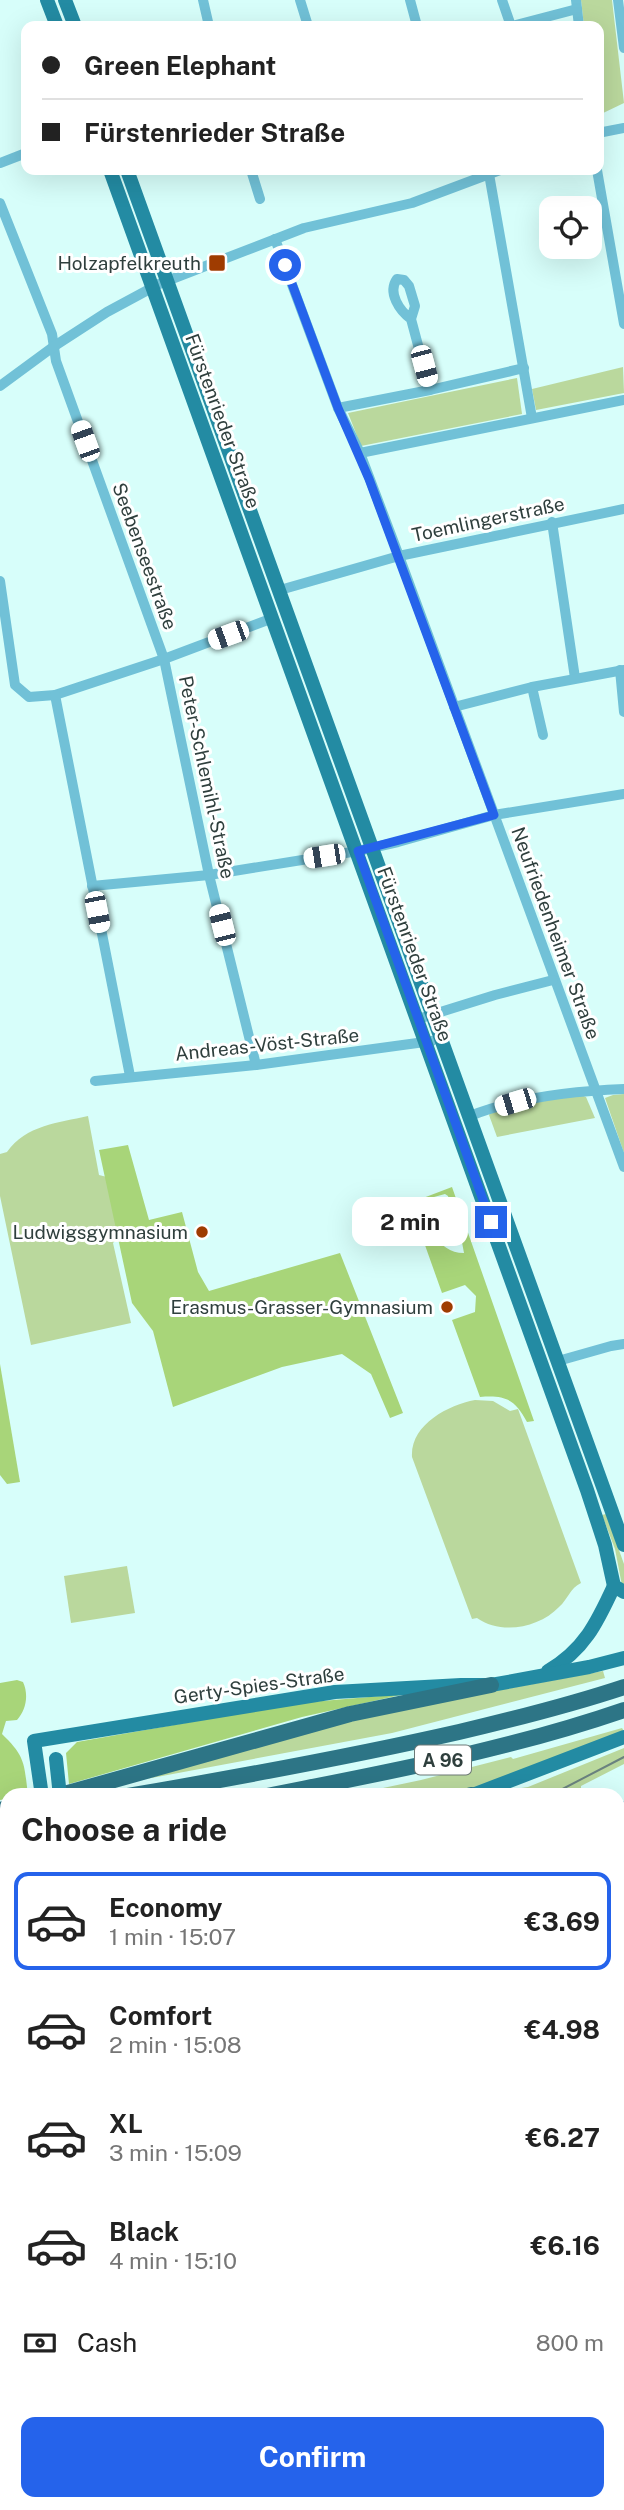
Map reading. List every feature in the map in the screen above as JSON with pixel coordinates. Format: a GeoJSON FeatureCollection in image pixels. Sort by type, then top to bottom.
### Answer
{"type":"FeatureCollection","features":[{"type":"Feature","properties":{"kind":"highway"},"geometry":{"type":"LineString","coordinates":[[87,1788],[350,1714],[491,1685]]}},
{"type":"Feature","properties":{"kind":"highway","name":"A 96"},"geometry":{"type":"LineString","coordinates":[[175,1788],[396,1747],[500,1722],[624,1686]]}},
{"type":"Feature","properties":{"kind":"highway","name":"A 96"},"geometry":{"type":"LineString","coordinates":[[307,1788],[496,1747],[624,1710]]}},
{"type":"Feature","properties":{"kind":"main road"},"geometry":{"type":"LineString","coordinates":[[47,0],[55,21]]}},
{"type":"Feature","properties":{"kind":"main road"},"geometry":{"type":"LineString","coordinates":[[65,0],[73,21]]}},
{"type":"Feature","properties":{"kind":"main road","name":"Fürstenrieder Straße"},"geometry":{"type":"LineString","coordinates":[[112,175],[160,283],[280,590],[418,1019],[587,1490],[619,1589]]}},
{"type":"Feature","properties":{"kind":"main road","name":"Fürstenrieder Straße"},"geometry":{"type":"LineString","coordinates":[[128,175],[160,283],[273,618],[433,1014],[624,1545]]}},
{"type":"Feature","properties":{"kind":"main road"},"geometry":{"type":"LineString","coordinates":[[541,1675],[567,1659],[586,1640],[619,1589]]}},
{"type":"Feature","properties":{"kind":"main road","name":"Gerty-Spies-Straße"},"geometry":{"type":"LineString","coordinates":[[41,1788],[34,1741],[335,1692],[491,1685],[624,1658]]}},
{"type":"Feature","properties":{"kind":"main road"},"geometry":{"type":"LineString","coordinates":[[53,1737],[58,1788]]}},
{"type":"Feature","properties":{"kind":"main road"},"geometry":{"type":"LineString","coordinates":[[492,1788],[624,1737]]}},
{"type":"Feature","properties":{"kind":"street"},"geometry":{"type":"LineString","coordinates":[[204,0],[208,21]]}},
{"type":"Feature","properties":{"kind":"street"},"geometry":{"type":"LineString","coordinates":[[300,0],[306,21]]}},
{"type":"Feature","properties":{"kind":"street"},"geometry":{"type":"LineString","coordinates":[[410,0],[416,21]]}},
{"type":"Feature","properties":{"kind":"street"},"geometry":{"type":"LineString","coordinates":[[502,0],[509,21]]}},
{"type":"Feature","properties":{"kind":"street"},"geometry":{"type":"LineString","coordinates":[[618,0],[624,48]]}},
{"type":"Feature","properties":{"kind":"street"},"geometry":{"type":"LineString","coordinates":[[526,21],[577,4]]}},
{"type":"Feature","properties":{"kind":"street"},"geometry":{"type":"LineString","coordinates":[[604,132],[624,128]]}},
{"type":"Feature","properties":{"kind":"street"},"geometry":{"type":"LineString","coordinates":[[0,163],[21,155]]}},
{"type":"Feature","properties":{"kind":"street"},"geometry":{"type":"LineString","coordinates":[[253,175],[260,199]]}},
{"type":"Feature","properties":{"kind":"street"},"geometry":{"type":"LineString","coordinates":[[0,386],[53,347],[160,283],[304,228],[412,203],[486,175]]}},
{"type":"Feature","properties":{"kind":"street"},"geometry":{"type":"LineString","coordinates":[[494,175],[532,418]]}},
{"type":"Feature","properties":{"kind":"street"},"geometry":{"type":"LineString","coordinates":[[598,175],[624,324]]}},
{"type":"Feature","properties":{"kind":"street","name":"Seebenseestraße"},"geometry":{"type":"LineString","coordinates":[[0,204],[52,334],[56,361],[164,659]]}},
{"type":"Feature","properties":{"kind":"street","name":"Neufriedenheimer Straße"},"geometry":{"type":"LineString","coordinates":[[275,239],[338,408],[360,453],[399,556],[624,1167]]}},
{"type":"Feature","properties":{"kind":"street"},"geometry":{"type":"LineString","coordinates":[[411,319],[430,390]]}},
{"type":"Feature","properties":{"kind":"street"},"geometry":{"type":"LineString","coordinates":[[338,408],[524,368]]}},
{"type":"Feature","properties":{"kind":"street"},"geometry":{"type":"LineString","coordinates":[[360,453],[624,400]]}},
{"type":"Feature","properties":{"kind":"street","name":"Toemlingerstraße"},"geometry":{"type":"LineString","coordinates":[[280,590],[399,556],[624,509]]}},
{"type":"Feature","properties":{"kind":"street"},"geometry":{"type":"LineString","coordinates":[[552,522],[575,678]]}},
{"type":"Feature","properties":{"kind":"street"},"geometry":{"type":"LineString","coordinates":[[0,581],[15,685],[29,697],[55,695],[164,659],[273,618]]}},
{"type":"Feature","properties":{"kind":"street","name":"Peter-Schlemihl-Straße"},"geometry":{"type":"LineString","coordinates":[[164,659],[209,875],[256,1065]]}},
{"type":"Feature","properties":{"kind":"street"},"geometry":{"type":"LineString","coordinates":[[454,707],[532,687],[622,670],[624,712]]}},
{"type":"Feature","properties":{"kind":"street"},"geometry":{"type":"LineString","coordinates":[[532,687],[543,735]]}},
{"type":"Feature","properties":{"kind":"street"},"geometry":{"type":"LineString","coordinates":[[55,695],[130,1076]]}},
{"type":"Feature","properties":{"kind":"street"},"geometry":{"type":"LineString","coordinates":[[92,886],[209,875],[365,849],[494,815],[624,794]]}},
{"type":"Feature","properties":{"kind":"street"},"geometry":{"type":"LineString","coordinates":[[418,1019],[554,980]]}},
{"type":"Feature","properties":{"kind":"street","name":"Andreas-Vöst-Straße"},"geometry":{"type":"LineString","coordinates":[[95,1081],[256,1065],[442,1038]]}},
{"type":"Feature","properties":{"kind":"street"},"geometry":{"type":"LineString","coordinates":[[470,1116],[515,1102],[595,1090],[624,1089]]}},
{"type":"Feature","properties":{"kind":"street"},"geometry":{"type":"LineString","coordinates":[[558,1361],[624,1344]]}},
{"type":"Feature","properties":{"kind":"green space"},"geometry":{"type":"Polygon","coordinates":[[[581,0],[612,0],[624,103],[604,113],[604,21],[583,21],[581,0]]]}},
{"type":"Feature","properties":{"kind":"green space"},"geometry":{"type":"Polygon","coordinates":[[[623,367],[624,393],[536,410],[532,389],[623,367]]]}},
{"type":"Feature","properties":{"kind":"green space"},"geometry":{"type":"Polygon","coordinates":[[[517,378],[522,414],[361,446],[348,413],[517,378]]]}},
{"type":"Feature","properties":{"kind":"green space"},"geometry":{"type":"Polygon","coordinates":[[[624,1094],[624,1153],[605,1098],[624,1094]]]}},
{"type":"Feature","properties":{"kind":"green space"},"geometry":{"type":"Polygon","coordinates":[[[581,1095],[586,1097],[595,1118],[497,1137],[489,1115],[491,1111],[516,1105],[581,1095]]]}},
{"type":"Feature","properties":{"kind":"green space"},"geometry":{"type":"Polygon","coordinates":[[[88,1116],[99,1175],[111,1178],[121,1234],[113,1243],[131,1323],[31,1345],[0,1196],[0,1154],[7,1152],[23,1136],[43,1126],[88,1116]]]}},
{"type":"Feature","properties":{"kind":"green space"},"geometry":{"type":"Polygon","coordinates":[[[128,1145],[149,1220],[182,1212],[198,1272],[209,1291],[340,1253],[403,1413],[390,1418],[371,1374],[342,1354],[282,1367],[173,1407],[153,1331],[132,1303],[99,1150],[128,1145]]]}},
{"type":"Feature","properties":{"kind":"green space"},"geometry":{"type":"Polygon","coordinates":[[[452,1187],[534,1421],[527,1422],[518,1408],[508,1400],[480,1397],[452,1320],[475,1312],[476,1296],[465,1285],[442,1293],[410,1203],[452,1187]],[[445,1194],[423,1200],[427,1218],[435,1235],[446,1248],[464,1253],[461,1237],[449,1227],[448,1196],[445,1194]]]}},
{"type":"Feature","properties":{"kind":"green space"},"geometry":{"type":"Polygon","coordinates":[[[0,1364],[20,1482],[7,1484],[0,1475],[0,1364]]]}},
{"type":"Feature","properties":{"kind":"green space"},"geometry":{"type":"Polygon","coordinates":[[[475,1400],[493,1401],[510,1411],[518,1409],[581,1583],[551,1614],[520,1627],[508,1628],[477,1618],[472,1619],[412,1457],[417,1435],[424,1426],[443,1412],[475,1400]]]}},
{"type":"Feature","properties":{"kind":"green space"},"geometry":{"type":"Polygon","coordinates":[[[606,1514],[624,1564],[624,1596],[615,1549],[602,1515],[606,1514]]]}},
{"type":"Feature","properties":{"kind":"green space"},"geometry":{"type":"Polygon","coordinates":[[[127,1566],[135,1613],[71,1623],[64,1576],[127,1566]]]}},
{"type":"Feature","properties":{"kind":"green space"},"geometry":{"type":"Polygon","coordinates":[[[603,1671],[605,1678],[392,1733],[146,1779],[336,1723],[412,1706],[603,1671]]]}},
{"type":"Feature","properties":{"kind":"green space"},"geometry":{"type":"Polygon","coordinates":[[[17,1680],[23,1682],[25,1687],[26,1697],[20,1716],[17,1720],[6,1721],[2,1734],[20,1755],[27,1788],[0,1788],[0,1683],[17,1680]]]}},
{"type":"Feature","properties":{"kind":"green space"},"geometry":{"type":"Polygon","coordinates":[[[405,1694],[302,1717],[69,1784],[66,1753],[77,1742],[298,1703],[405,1694]]]}},
{"type":"Feature","properties":{"kind":"green space"},"geometry":{"type":"Polygon","coordinates":[[[622,1728],[624,1731],[476,1788],[383,1788],[511,1757],[513,1759],[622,1728]]]}},
{"type":"Feature","properties":{"kind":"green space"},"geometry":{"type":"Polygon","coordinates":[[[624,1748],[624,1764],[581,1788],[521,1788],[624,1748]]]}},
{"type":"Feature","properties":{"kind":"tram line"},"geometry":{"type":"LineString","coordinates":[[564,1788],[624,1757]]}},
{"type":"Feature","properties":{"kind":"place","name":"Holzapfelkreuth"},"geometry":{"type":"Point","coordinates":[217,263]}},
{"type":"Feature","properties":{"kind":"place","name":"Ludwigsgymnasium"},"geometry":{"type":"Point","coordinates":[202,1232]}},
{"type":"Feature","properties":{"kind":"place","name":"Erasmus-Grasser-Gymnasium"},"geometry":{"type":"Point","coordinates":[447,1307]}},
{"type":"Feature","properties":{"kind":"route"},"geometry":{"type":"LineString","coordinates":[[285,265],[338,408],[360,453],[494,815],[358,851],[491,1222]]}}]}
